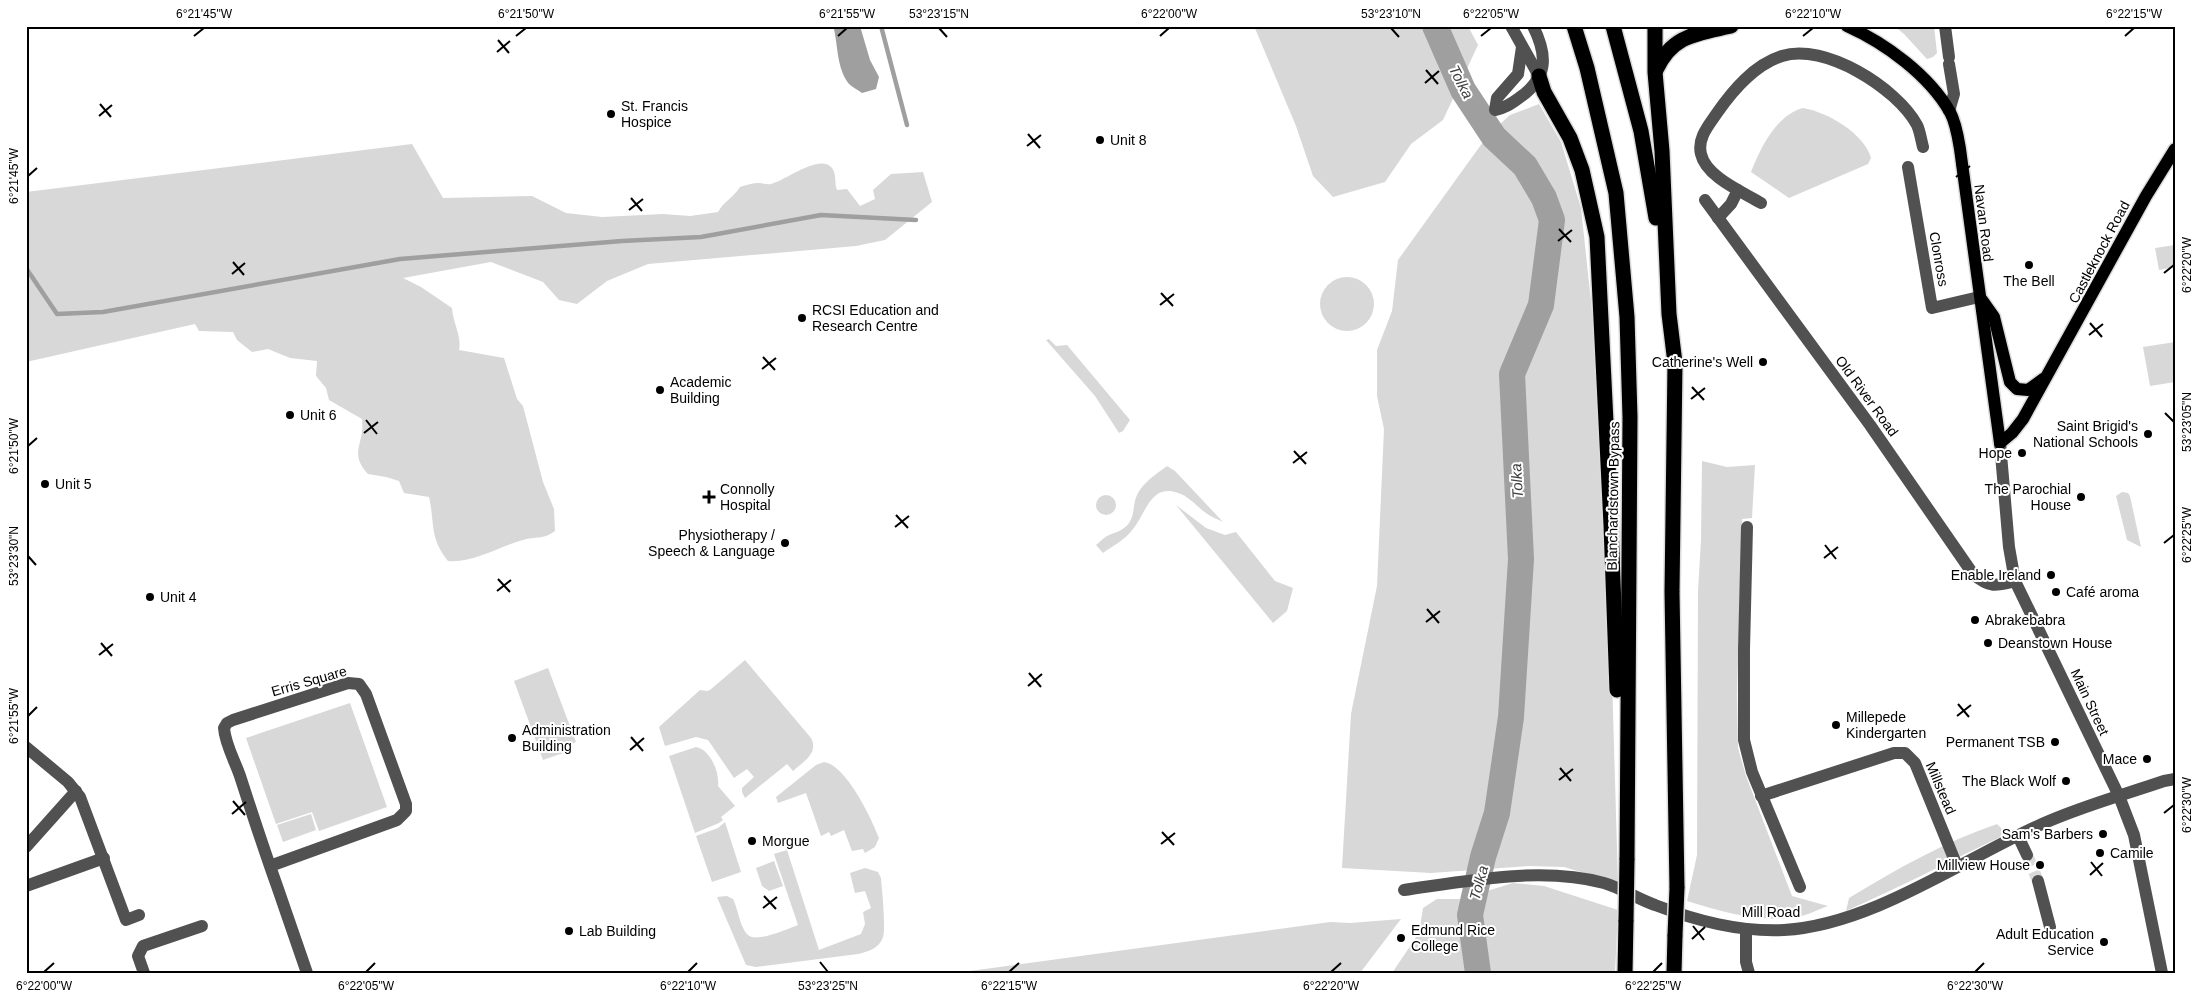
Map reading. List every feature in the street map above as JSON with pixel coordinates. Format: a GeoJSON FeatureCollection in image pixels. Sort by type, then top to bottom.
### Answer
{"type":"FeatureCollection","features":[{"type":"Feature","properties":{"kind":"highway","name":"Blanchardstown Bypass"},"geometry":{"type":"LineString","coordinates":[[1574,26],[1587,68],[1616,193],[1627,317],[1630,417],[1625,973]]}},
{"type":"Feature","properties":{"kind":"highway"},"geometry":{"type":"LineString","coordinates":[[1613,26],[1639,123],[1651,183],[1675,363],[1672,592],[1677,888],[1674,973]]}},
{"type":"Feature","properties":{"kind":"highway"},"geometry":{"type":"LineString","coordinates":[[1655,26],[1655,72],[1662,151],[1669,314]]}},
{"type":"Feature","properties":{"kind":"highway"},"geometry":{"type":"LineString","coordinates":[[1655,72],[1663,55],[1674,44],[1690,36],[1731,26]]}},
{"type":"Feature","properties":{"kind":"highway"},"geometry":{"type":"LineString","coordinates":[[1539,76],[1544,92],[1570,138],[1582,170],[1597,237],[1612,525],[1618,716],[1627,803]]}},
{"type":"Feature","properties":{"kind":"main road","name":"Navan Road"},"geometry":{"type":"LineString","coordinates":[[1847,26],[1898,56],[1933,90],[1949,111],[1960,149],[1979,297],[1997,407],[2000,443]]}},
{"type":"Feature","properties":{"kind":"main road","name":"Castleknock Road"},"geometry":{"type":"LineString","coordinates":[[2000,443],[2023,419],[2146,196],[2175,149]]}},
{"type":"Feature","properties":{"kind":"main road","name":"Castleknock Road"},"geometry":{"type":"LineString","coordinates":[[1979,297],[1994,317],[2006,371],[2012,386],[2017,389],[2028,390],[2041,381],[2051,370]]}},
{"type":"Feature","properties":{"kind":"street"},"geometry":{"type":"LineString","coordinates":[[1511,26],[1539,76]]}},
{"type":"Feature","properties":{"kind":"street"},"geometry":{"type":"LineString","coordinates":[[1522,47],[1518,74],[1497,98],[1495,110],[1505,108],[1534,88],[1543,61],[1543,52],[1542,43],[1533,26]]}},
{"type":"Feature","properties":{"kind":"street"},"geometry":{"type":"LineString","coordinates":[[1945,26],[1954,94],[1949,111]]}},
{"type":"Feature","properties":{"kind":"street"},"geometry":{"type":"LineString","coordinates":[[1761,203],[1718,178],[1701,155],[1700,142],[1724,103],[1744,80],[1764,64],[1781,56],[1805,54],[1822,56],[1845,65],[1872,80],[1898,102],[1916,125],[1923,147]]}},
{"type":"Feature","properties":{"kind":"street","name":"Clonross"},"geometry":{"type":"LineString","coordinates":[[1908,167],[1932,308],[1979,297]]}},
{"type":"Feature","properties":{"kind":"street"},"geometry":{"type":"LineString","coordinates":[[1718,218],[1731,204],[1738,190]]}},
{"type":"Feature","properties":{"kind":"street","name":"Old River Road"},"geometry":{"type":"LineString","coordinates":[[1705,200],[1870,425],[1973,574],[1989,585],[1998,586],[2015,580]]}},
{"type":"Feature","properties":{"kind":"street","name":"Main Street"},"geometry":{"type":"LineString","coordinates":[[2000,443],[2008,547],[2015,580],[2120,796],[2134,835],[2162,973]]}},
{"type":"Feature","properties":{"kind":"street"},"geometry":{"type":"LineString","coordinates":[[1747,527],[1743,728],[1752,772],[1800,887]]}},
{"type":"Feature","properties":{"kind":"street","name":"Erris Square"},"geometry":{"type":"LineString","coordinates":[[270,866],[397,820],[406,810],[406,804],[369,703],[359,684],[348,683],[233,720],[227,723],[224,728],[270,866],[307,973]]}},
{"type":"Feature","properties":{"kind":"street"},"geometry":{"type":"LineString","coordinates":[[26,747],[76,790],[83,803],[126,920],[139,915]]}},
{"type":"Feature","properties":{"kind":"street","name":"Millstead"},"geometry":{"type":"LineString","coordinates":[[1761,796],[1894,753],[1905,753],[1915,763],[1958,866]]}},
{"type":"Feature","properties":{"kind":"street","name":"Mill Road"},"geometry":{"type":"LineString","coordinates":[[1404,890],[1507,877],[1577,878],[1596,882],[1703,922],[1746,929],[1784,930],[1830,923],[1870,910],[2018,836],[2087,806],[2175,779]]}},
{"type":"Feature","properties":{"kind":"street"},"geometry":{"type":"LineString","coordinates":[[26,847],[76,790]]}},
{"type":"Feature","properties":{"kind":"street"},"geometry":{"type":"LineString","coordinates":[[2018,836],[2027,855]]}},
{"type":"Feature","properties":{"kind":"street"},"geometry":{"type":"LineString","coordinates":[[26,886],[104,858]]}},
{"type":"Feature","properties":{"kind":"street"},"geometry":{"type":"LineString","coordinates":[[2038,881],[2050,927]]}},
{"type":"Feature","properties":{"kind":"street"},"geometry":{"type":"LineString","coordinates":[[144,973],[138,956],[143,946],[202,926]]}},
{"type":"Feature","properties":{"kind":"street"},"geometry":{"type":"LineString","coordinates":[[1746,929],[1746,957],[1749,973]]}},
{"type":"Feature","properties":{"kind":"shaded area"},"geometry":{"type":"Polygon","coordinates":[[[838,26],[860,26],[870,60],[879,77],[876,89],[862,93],[850,85],[845,78],[840,65],[834,29],[838,26]]]}},
{"type":"Feature","properties":{"kind":"shaded area"},"geometry":{"type":"Polygon","coordinates":[[[1254,26],[1468,26],[1478,45],[1443,120],[1411,144],[1385,182],[1333,197],[1313,176],[1296,126],[1254,26]]]}},
{"type":"Feature","properties":{"kind":"shaded area"},"geometry":{"type":"Polygon","coordinates":[[[1894,26],[1934,26],[1937,53],[1927,59],[1894,26]]]}},
{"type":"Feature","properties":{"kind":"shaded area"},"geometry":{"type":"Polygon","coordinates":[[[1539,104],[1561,142],[1581,208],[1595,339],[1611,643],[1618,883],[1564,867],[1529,866],[1431,873],[1342,868],[1351,714],[1377,586],[1384,429],[1377,396],[1377,350],[1392,311],[1398,260],[1488,135],[1510,115],[1539,104]]]}},
{"type":"Feature","properties":{"kind":"shaded area"},"geometry":{"type":"Polygon","coordinates":[[[1803,108],[1823,114],[1853,132],[1861,140],[1871,158],[1868,164],[1789,198],[1751,172],[1764,143],[1777,125],[1793,112],[1803,108]]]}},
{"type":"Feature","properties":{"kind":"shaded area"},"geometry":{"type":"Polygon","coordinates":[[[412,144],[443,198],[532,196],[566,213],[602,217],[663,214],[690,216],[718,212],[740,187],[757,183],[771,184],[802,169],[819,164],[827,164],[832,168],[837,190],[847,189],[860,206],[875,199],[873,190],[891,174],[923,172],[932,202],[885,240],[856,246],[648,264],[607,281],[577,304],[559,300],[543,282],[491,262],[403,278],[421,287],[452,308],[460,345],[459,350],[504,358],[517,399],[523,406],[543,482],[554,509],[555,531],[551,534],[523,540],[467,560],[448,561],[442,552],[435,537],[429,497],[404,493],[399,481],[368,474],[359,460],[358,454],[362,419],[329,400],[326,388],[316,376],[317,361],[290,358],[268,349],[252,352],[237,340],[233,332],[199,331],[195,324],[26,362],[26,192],[412,144]]]}},
{"type":"Feature","properties":{"kind":"shaded area"},"geometry":{"type":"Polygon","coordinates":[[[2175,245],[2175,267],[2159,270],[2155,248],[2175,245]]]}},
{"type":"Feature","properties":{"kind":"shaded area"},"geometry":{"type":"Polygon","coordinates":[[[1342,277],[1352,277],[1362,281],[1370,289],[1374,304],[1370,319],[1362,327],[1352,331],[1342,331],[1332,327],[1324,319],[1320,309],[1320,299],[1324,289],[1332,281],[1342,277]]]}},
{"type":"Feature","properties":{"kind":"shaded area"},"geometry":{"type":"Polygon","coordinates":[[[1049,339],[1056,346],[1067,345],[1130,420],[1123,431],[1119,433],[1095,396],[1046,340],[1049,339]]]}},
{"type":"Feature","properties":{"kind":"shaded area"},"geometry":{"type":"Polygon","coordinates":[[[2175,342],[2175,382],[2150,386],[2143,347],[2175,342]]]}},
{"type":"Feature","properties":{"kind":"shaded area"},"geometry":{"type":"Polygon","coordinates":[[[1702,461],[1727,467],[1755,465],[1752,518],[1742,519],[1737,694],[1738,748],[1746,776],[1792,896],[1828,906],[1798,917],[1770,919],[1742,915],[1687,901],[1697,855],[1698,591],[1702,461]]]}},
{"type":"Feature","properties":{"kind":"shaded area"},"geometry":{"type":"Polygon","coordinates":[[[1167,466],[1175,471],[1223,522],[1203,511],[1182,494],[1169,491],[1161,492],[1150,501],[1130,533],[1103,553],[1096,545],[1107,536],[1127,526],[1132,518],[1135,501],[1140,490],[1167,466]]]}},
{"type":"Feature","properties":{"kind":"shaded area"},"geometry":{"type":"Polygon","coordinates":[[[2122,492],[2128,493],[2130,496],[2141,547],[2127,540],[2116,496],[2122,492]]]}},
{"type":"Feature","properties":{"kind":"shaded area"},"geometry":{"type":"Polygon","coordinates":[[[1102,495],[1110,495],[1116,501],[1116,509],[1110,515],[1102,515],[1096,509],[1096,501],[1102,495]]]}},
{"type":"Feature","properties":{"kind":"shaded area"},"geometry":{"type":"Polygon","coordinates":[[[1176,505],[1206,528],[1225,535],[1236,532],[1275,581],[1293,588],[1287,611],[1273,623],[1176,505]]]}},
{"type":"Feature","properties":{"kind":"shaded area"},"geometry":{"type":"Polygon","coordinates":[[[745,660],[811,738],[813,748],[809,757],[793,771],[787,764],[745,798],[742,788],[754,777],[747,769],[734,778],[708,740],[696,737],[665,746],[659,727],[700,690],[710,690],[745,660]]]}},
{"type":"Feature","properties":{"kind":"shaded area"},"geometry":{"type":"Polygon","coordinates":[[[548,668],[576,742],[567,746],[569,751],[543,760],[514,681],[548,668]]]}},
{"type":"Feature","properties":{"kind":"shaded area"},"geometry":{"type":"Polygon","coordinates":[[[350,703],[387,807],[319,831],[312,812],[276,824],[246,738],[350,703]]]}},
{"type":"Feature","properties":{"kind":"shaded area"},"geometry":{"type":"Polygon","coordinates":[[[696,747],[706,752],[710,757],[716,768],[718,786],[735,806],[721,817],[723,820],[719,823],[695,833],[669,756],[696,747]]]}},
{"type":"Feature","properties":{"kind":"shaded area"},"geometry":{"type":"Polygon","coordinates":[[[824,762],[841,772],[849,782],[876,829],[879,838],[875,847],[865,853],[863,849],[852,851],[844,830],[831,836],[829,832],[821,836],[806,793],[778,803],[776,797],[816,765],[824,762]]]}},
{"type":"Feature","properties":{"kind":"shaded area"},"geometry":{"type":"Polygon","coordinates":[[[311,814],[316,830],[283,842],[277,825],[311,814]]]}},
{"type":"Feature","properties":{"kind":"shaded area"},"geometry":{"type":"Polygon","coordinates":[[[725,822],[741,872],[712,882],[696,836],[718,828],[725,822]]]}},
{"type":"Feature","properties":{"kind":"shaded area"},"geometry":{"type":"Polygon","coordinates":[[[1997,824],[2007,834],[1846,911],[1849,898],[1885,877],[1958,839],[1997,824]]]}},
{"type":"Feature","properties":{"kind":"shaded area"},"geometry":{"type":"Polygon","coordinates":[[[787,850],[819,950],[861,934],[865,924],[863,912],[871,908],[865,891],[855,893],[850,873],[865,868],[878,872],[881,878],[884,926],[883,937],[876,947],[858,954],[756,967],[746,965],[717,897],[727,896],[733,899],[744,929],[750,936],[763,937],[798,925],[774,854],[787,850]]]}},
{"type":"Feature","properties":{"kind":"shaded area"},"geometry":{"type":"Polygon","coordinates":[[[774,861],[783,886],[769,891],[762,886],[756,868],[774,861]]]}},
{"type":"Feature","properties":{"kind":"shaded area"},"geometry":{"type":"Polygon","coordinates":[[[1513,883],[1544,886],[1618,910],[1615,973],[1392,973],[1419,933],[1423,908],[1437,899],[1461,899],[1513,883]]]}},
{"type":"Feature","properties":{"kind":"shaded area"},"geometry":{"type":"Polygon","coordinates":[[[1401,919],[1360,973],[955,973],[1330,922],[1350,923],[1401,919]]]}},
{"type":"Feature","properties":{"kind":"waterway"},"geometry":{"type":"LineString","coordinates":[[881,26],[907,125]]}},
{"type":"Feature","properties":{"kind":"waterway","name":"Tolka"},"geometry":{"type":"LineString","coordinates":[[1435,26],[1463,90],[1494,137],[1525,166],[1544,198],[1552,220],[1541,305],[1512,374],[1521,559],[1511,717],[1497,813],[1483,857],[1470,915],[1478,973]]}},
{"type":"Feature","properties":{"kind":"waterway"},"geometry":{"type":"LineString","coordinates":[[26,268],[57,314],[103,312],[400,259],[622,241],[701,237],[821,215],[916,220]]}},
{"type":"Feature","properties":{"kind":"tunnel"},"geometry":{"type":"LineString","coordinates":[[2027,855],[2038,881]]}},
{"type":"Feature","properties":{"kind":"place","name":"St. Francis Hospice"},"geometry":{"type":"Point","coordinates":[611,114]}},
{"type":"Feature","properties":{"kind":"place","name":"Unit 8"},"geometry":{"type":"Point","coordinates":[1100,140]}},
{"type":"Feature","properties":{"kind":"place","name":"The Bell"},"geometry":{"type":"Point","coordinates":[2029,265]}},
{"type":"Feature","properties":{"kind":"place","name":"RCSI Education and Research Centre"},"geometry":{"type":"Point","coordinates":[802,318]}},
{"type":"Feature","properties":{"kind":"place","name":"Catherine's Well"},"geometry":{"type":"Point","coordinates":[1763,362]}},
{"type":"Feature","properties":{"kind":"place","name":"Academic Building"},"geometry":{"type":"Point","coordinates":[660,390]}},
{"type":"Feature","properties":{"kind":"place","name":"Unit 6"},"geometry":{"type":"Point","coordinates":[290,415]}},
{"type":"Feature","properties":{"kind":"place","name":"Saint Brigid's National Schools"},"geometry":{"type":"Point","coordinates":[2148,434]}},
{"type":"Feature","properties":{"kind":"place","name":"Hope"},"geometry":{"type":"Point","coordinates":[2022,453]}},
{"type":"Feature","properties":{"kind":"place","name":"Unit 5"},"geometry":{"type":"Point","coordinates":[45,484]}},
{"type":"Feature","properties":{"kind":"place","name":"Connolly Hospital"},"geometry":{"type":"Point","coordinates":[709,497]}},
{"type":"Feature","properties":{"kind":"place","name":"The Parochial House"},"geometry":{"type":"Point","coordinates":[2081,497]}},
{"type":"Feature","properties":{"kind":"place","name":"Physiotherapy / Speech & Language"},"geometry":{"type":"Point","coordinates":[785,543]}},
{"type":"Feature","properties":{"kind":"place","name":"Enable Ireland"},"geometry":{"type":"Point","coordinates":[2051,575]}},
{"type":"Feature","properties":{"kind":"place","name":"Café aroma"},"geometry":{"type":"Point","coordinates":[2056,592]}},
{"type":"Feature","properties":{"kind":"place","name":"Unit 4"},"geometry":{"type":"Point","coordinates":[150,597]}},
{"type":"Feature","properties":{"kind":"place","name":"Abrakebabra"},"geometry":{"type":"Point","coordinates":[1975,620]}},
{"type":"Feature","properties":{"kind":"place","name":"Deanstown House"},"geometry":{"type":"Point","coordinates":[1988,643]}},
{"type":"Feature","properties":{"kind":"place","name":"Millepede Kindergarten"},"geometry":{"type":"Point","coordinates":[1836,725]}},
{"type":"Feature","properties":{"kind":"place","name":"Administration Building"},"geometry":{"type":"Point","coordinates":[512,738]}},
{"type":"Feature","properties":{"kind":"place","name":"Permanent TSB"},"geometry":{"type":"Point","coordinates":[2055,742]}},
{"type":"Feature","properties":{"kind":"place","name":"Mace"},"geometry":{"type":"Point","coordinates":[2147,759]}},
{"type":"Feature","properties":{"kind":"place","name":"The Black Wolf"},"geometry":{"type":"Point","coordinates":[2066,781]}},
{"type":"Feature","properties":{"kind":"place","name":"Sam's Barbers"},"geometry":{"type":"Point","coordinates":[2103,834]}},
{"type":"Feature","properties":{"kind":"place","name":"Morgue"},"geometry":{"type":"Point","coordinates":[752,841]}},
{"type":"Feature","properties":{"kind":"place","name":"Camile"},"geometry":{"type":"Point","coordinates":[2100,853]}},
{"type":"Feature","properties":{"kind":"place","name":"Millview House"},"geometry":{"type":"Point","coordinates":[2040,865]}},
{"type":"Feature","properties":{"kind":"place","name":"Lab Building"},"geometry":{"type":"Point","coordinates":[569,931]}},
{"type":"Feature","properties":{"kind":"place","name":"Edmund Rice College"},"geometry":{"type":"Point","coordinates":[1401,938]}},
{"type":"Feature","properties":{"kind":"place","name":"Adult Education Service"},"geometry":{"type":"Point","coordinates":[2104,942]}}]}
